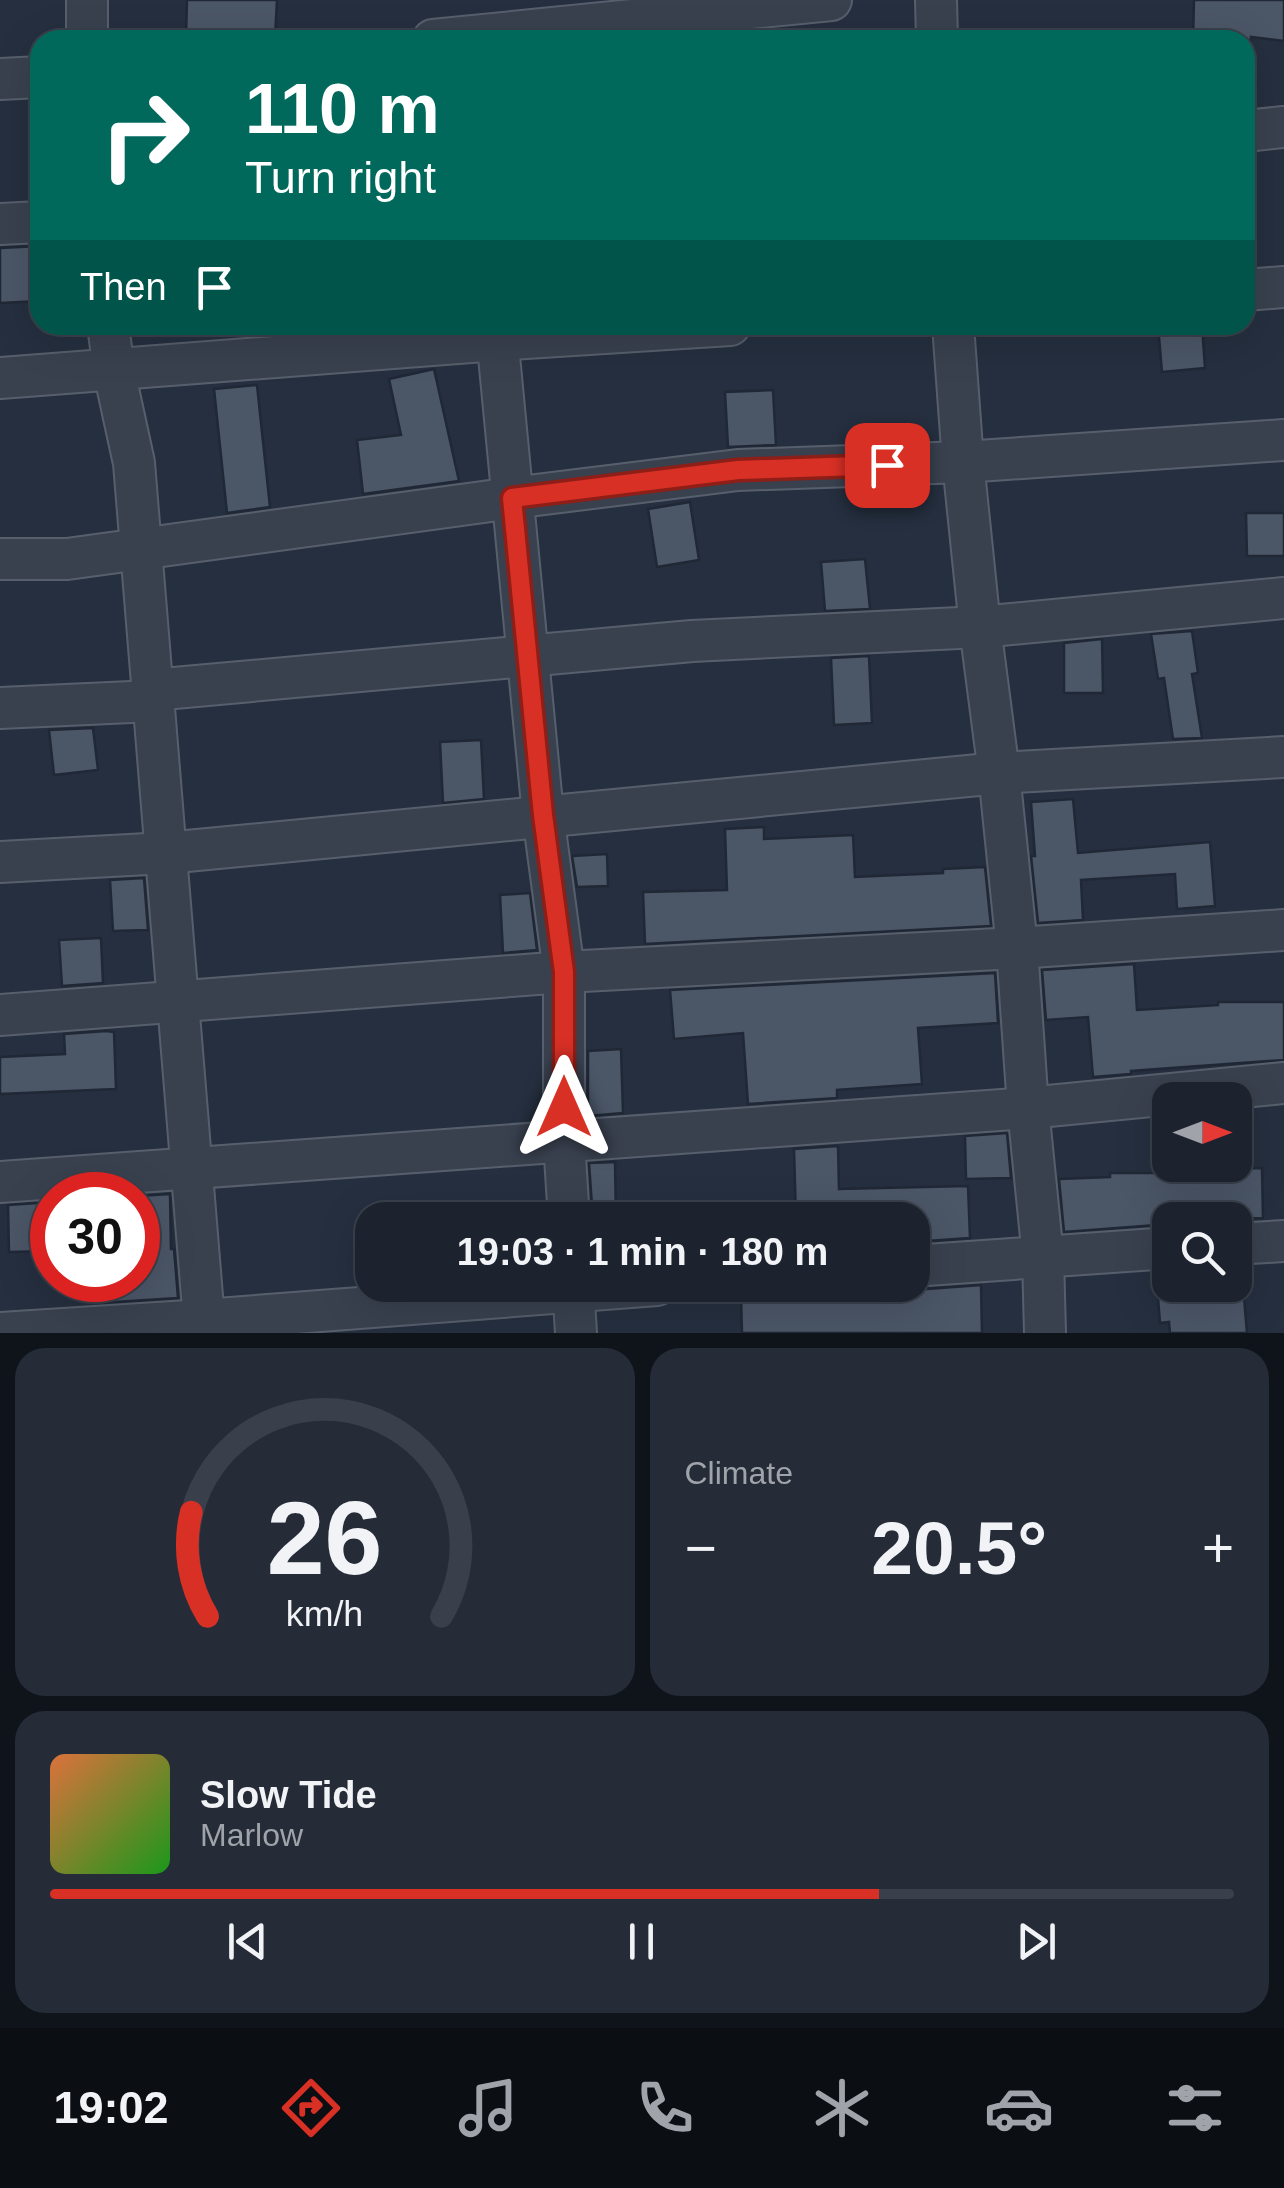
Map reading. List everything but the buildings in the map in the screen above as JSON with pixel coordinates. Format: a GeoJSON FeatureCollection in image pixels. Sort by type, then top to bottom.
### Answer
{"type":"FeatureCollection","features":[{"type":"Feature","properties":{"kind":"street"},"geometry":{"type":"LineString","coordinates":[[87,0],[87,30]]}},
{"type":"Feature","properties":{"kind":"street"},"geometry":{"type":"LineString","coordinates":[[460,29],[831,0]]}},
{"type":"Feature","properties":{"kind":"street"},"geometry":{"type":"LineString","coordinates":[[936,0],[937,30]]}},
{"type":"Feature","properties":{"kind":"street"},"geometry":{"type":"LineString","coordinates":[[0,79],[30,78]]}},
{"type":"Feature","properties":{"kind":"street"},"geometry":{"type":"LineString","coordinates":[[1255,130],[1284,127]]}},
{"type":"Feature","properties":{"kind":"street"},"geometry":{"type":"LineString","coordinates":[[0,224],[30,222]]}},
{"type":"Feature","properties":{"kind":"street"},"geometry":{"type":"LineString","coordinates":[[1255,289],[1284,287]]}},
{"type":"Feature","properties":{"kind":"street"},"geometry":{"type":"LineString","coordinates":[[109,335],[134,463],[205,1326]]}},
{"type":"Feature","properties":{"kind":"street"},"geometry":{"type":"LineString","coordinates":[[0,378],[114,371],[476,335]]}},
{"type":"Feature","properties":{"kind":"street"},"geometry":{"type":"LineString","coordinates":[[496,335],[543,815],[564,972],[568,1202]]}},
{"type":"Feature","properties":{"kind":"street"},"geometry":{"type":"LineString","coordinates":[[954,335],[980,627],[1017,948],[1046,1333]]}},
{"type":"Feature","properties":{"kind":"street"},"geometry":{"type":"LineString","coordinates":[[0,559],[67,559],[738,470],[964,462],[1284,440]]}},
{"type":"Feature","properties":{"kind":"street"},"geometry":{"type":"LineString","coordinates":[[0,708],[692,640],[980,627],[1284,598]]}},
{"type":"Feature","properties":{"kind":"street"},"geometry":{"type":"LineString","coordinates":[[0,862],[166,852],[999,773],[1284,757]]}},
{"type":"Feature","properties":{"kind":"street"},"geometry":{"type":"LineString","coordinates":[[0,1014],[564,972],[1284,930]]}},
{"type":"Feature","properties":{"kind":"street"},"geometry":{"type":"LineString","coordinates":[[0,1182],[1028,1108],[1284,1084]]}},
{"type":"Feature","properties":{"kind":"street"},"geometry":{"type":"LineString","coordinates":[[1252,1243],[1284,1240]]}},
{"type":"Feature","properties":{"kind":"street"},"geometry":{"type":"LineString","coordinates":[[930,1265],[1152,1249]]}},
{"type":"Feature","properties":{"kind":"street"},"geometry":{"type":"LineString","coordinates":[[0,1333],[205,1326],[437,1302]]}},
{"type":"Feature","properties":{"kind":"street"},"geometry":{"type":"LineString","coordinates":[[574,1302],[576,1333]]}},
{"type":"Feature","properties":{"kind":"route"},"geometry":{"type":"LineString","coordinates":[[564,1107],[564,972],[543,815],[512,498],[738,470],[887,465]]}}]}
